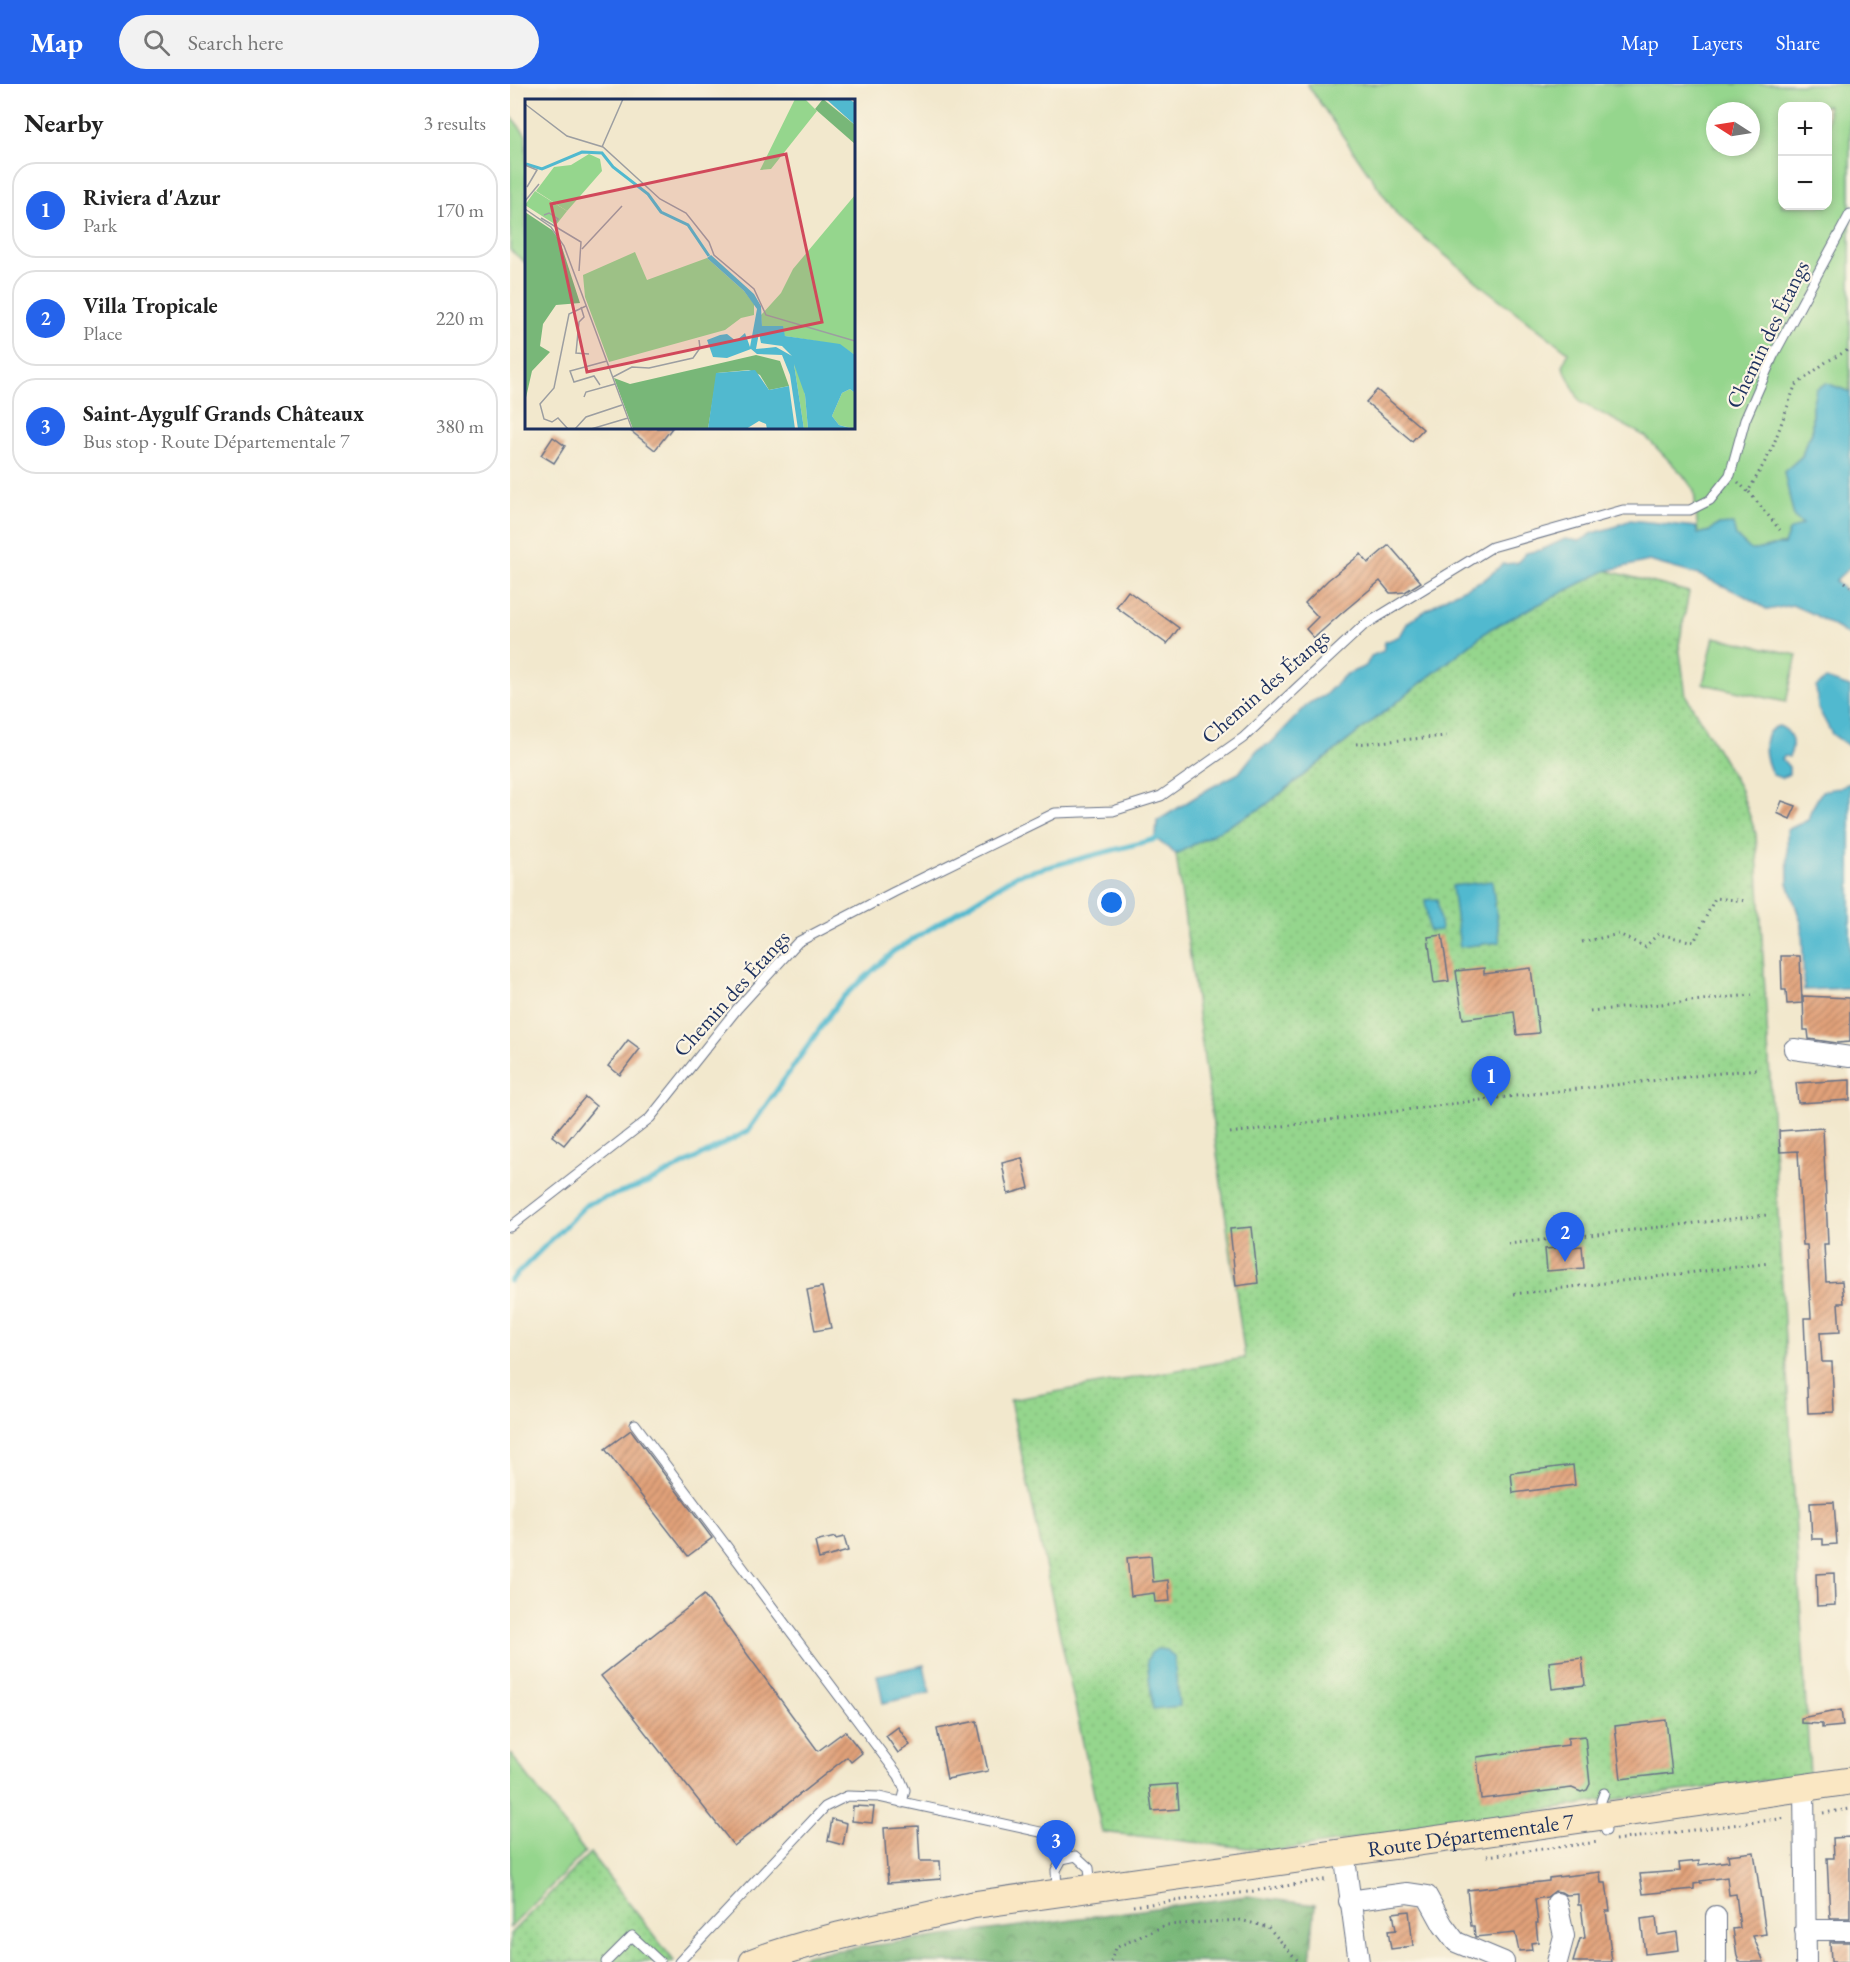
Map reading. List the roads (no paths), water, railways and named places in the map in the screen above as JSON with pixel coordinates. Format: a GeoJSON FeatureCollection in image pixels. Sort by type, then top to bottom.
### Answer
{"type":"FeatureCollection","features":[{"type":"Feature","properties":{"kind":"main road","name":"Route Départementale 7"},"geometry":{"type":"LineString","coordinates":[[1804,1796],[1850,1781]]}},
{"type":"Feature","properties":{"kind":"main road","name":"Route Départementale 7"},"geometry":{"type":"LineString","coordinates":[[753,1962],[794,1947],[843,1934],[913,1921],[973,1919],[1060,1899],[1345,1859],[1604,1813],[1804,1796],[1850,1797]]}},
{"type":"Feature","properties":{"kind":"street"},"geometry":{"type":"LineString","coordinates":[[1794,1049],[1850,1057]]}},
{"type":"Feature","properties":{"kind":"street"},"geometry":{"type":"LineString","coordinates":[[1804,1796],[1806,1962]]}},
{"type":"Feature","properties":{"kind":"street"},"geometry":{"type":"LineString","coordinates":[[1345,1859],[1359,1962]]}},
{"type":"Feature","properties":{"kind":"street"},"geometry":{"type":"LineString","coordinates":[[1349,1901],[1407,1893],[1427,1896],[1443,1925],[1456,1942],[1504,1962]]}},
{"type":"Feature","properties":{"kind":"street"},"geometry":{"type":"LineString","coordinates":[[1557,1904],[1564,1936],[1557,1962]]}},
{"type":"Feature","properties":{"kind":"street"},"geometry":{"type":"LineString","coordinates":[[1716,1916],[1716,1962]]}},
{"type":"Feature","properties":{"kind":"street"},"geometry":{"type":"LineString","coordinates":[[1805,1930],[1850,1930]]}},
{"type":"Feature","properties":{"kind":"lane","name":"Chemin des Étangs"},"geometry":{"type":"LineString","coordinates":[[510,1227],[650,1119],[737,1008],[798,942],[914,881],[1055,813],[1113,811],[1161,796],[1243,738],[1363,626],[1492,547],[1623,510],[1690,510],[1710,500],[1730,475],[1745,420],[1773,356],[1850,214]]}},
{"type":"Feature","properties":{"kind":"lane"},"geometry":{"type":"LineString","coordinates":[[635,1424],[899,1776],[905,1790],[902,1803]]}},
{"type":"Feature","properties":{"kind":"lane"},"geometry":{"type":"LineString","coordinates":[[679,1962],[825,1808],[847,1796],[879,1797],[1045,1833],[1069,1857]]}},
{"type":"Feature","properties":{"kind":"lane"},"geometry":{"type":"LineString","coordinates":[[1060,1899],[1056,1870],[1062,1859],[1069,1857],[1076,1856],[1089,1868],[1092,1894]]}},
{"type":"Feature","properties":{"kind":"lane"},"geometry":{"type":"LineString","coordinates":[[606,1962],[632,1936],[660,1962]]}},
{"type":"Feature","properties":{"kind":"water"},"geometry":{"type":"Polygon","coordinates":[[[1826,383],[1850,392],[1850,567],[1835,581],[1850,594],[1850,636],[1815,615],[1792,605],[1768,610],[1743,595],[1699,575],[1649,561],[1605,571],[1490,629],[1263,807],[1176,854],[1156,839],[1157,821],[1239,773],[1257,750],[1271,743],[1309,703],[1324,696],[1345,675],[1366,666],[1371,656],[1383,651],[1385,642],[1400,636],[1408,622],[1448,596],[1485,579],[1503,564],[1517,563],[1526,553],[1541,550],[1565,539],[1580,541],[1593,533],[1630,520],[1696,527],[1698,534],[1710,531],[1717,525],[1733,524],[1736,536],[1751,550],[1784,545],[1789,531],[1803,524],[1794,517],[1784,472],[1802,456],[1812,433],[1812,406],[1816,389],[1826,383]]]}},
{"type":"Feature","properties":{"kind":"water"},"geometry":{"type":"Polygon","coordinates":[[[1826,679],[1850,687],[1850,747],[1832,734],[1818,708],[1816,687],[1826,679]]]}},
{"type":"Feature","properties":{"kind":"water"},"geometry":{"type":"Polygon","coordinates":[[[1779,726],[1787,731],[1792,739],[1789,757],[1785,756],[1782,759],[1789,767],[1789,774],[1781,778],[1773,775],[1765,747],[1768,734],[1779,726]]]}},
{"type":"Feature","properties":{"kind":"water"},"geometry":{"type":"Polygon","coordinates":[[[1850,783],[1850,988],[1804,990],[1802,925],[1788,883],[1787,830],[1808,820],[1822,791],[1850,783]]]}},
{"type":"Feature","properties":{"kind":"water"},"geometry":{"type":"Polygon","coordinates":[[[1492,881],[1500,942],[1460,947],[1452,886],[1492,881]]]}},
{"type":"Feature","properties":{"kind":"water"},"geometry":{"type":"Polygon","coordinates":[[[1437,899],[1441,930],[1429,931],[1425,900],[1437,899]]]}},
{"type":"Feature","properties":{"kind":"water"},"geometry":{"type":"Polygon","coordinates":[[[1157,1649],[1167,1650],[1174,1657],[1179,1706],[1153,1709],[1147,1660],[1157,1649]]]}},
{"type":"Feature","properties":{"kind":"water"},"geometry":{"type":"Polygon","coordinates":[[[924,1665],[930,1693],[883,1703],[877,1675],[924,1665]]]}},
{"type":"Feature","properties":{"kind":"waterway"},"geometry":{"type":"LineString","coordinates":[[510,1281],[587,1204],[646,1184],[748,1131],[840,1000],[894,951],[1017,875],[1156,839],[1162,835]]}},
{"type":"Feature","properties":{"kind":"place","name":"Riviera d'Azur"},"geometry":{"type":"Point","coordinates":[1491,1106]}},
{"type":"Feature","properties":{"kind":"place","name":"Villa Tropicale"},"geometry":{"type":"Point","coordinates":[1565,1262]}},
{"type":"Feature","properties":{"kind":"place","name":"Saint-Aygulf Grands Châteaux"},"geometry":{"type":"Point","coordinates":[1056,1870]}}]}
